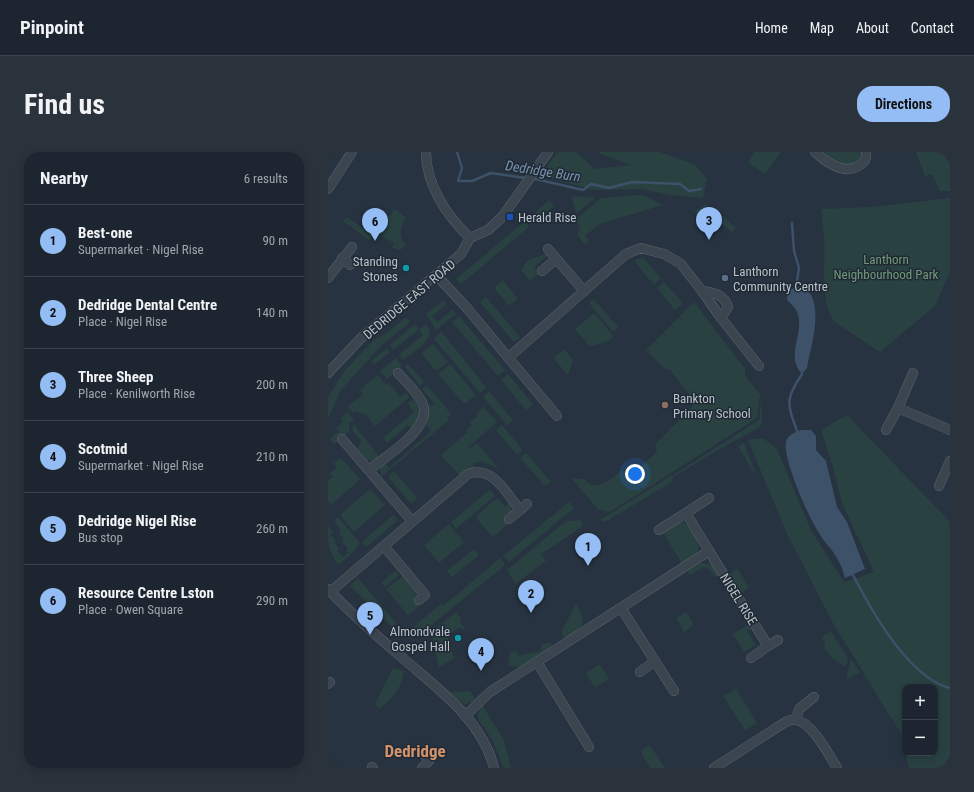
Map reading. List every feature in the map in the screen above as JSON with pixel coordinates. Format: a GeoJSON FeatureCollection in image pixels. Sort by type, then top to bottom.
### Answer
{"type":"FeatureCollection","features":[{"type":"Feature","properties":{"kind":"street"},"geometry":{"type":"LineString","coordinates":[[328,189],[352,152]]}},
{"type":"Feature","properties":{"kind":"street"},"geometry":{"type":"LineString","coordinates":[[426,152],[430,177],[440,200],[457,226],[470,238],[488,230],[503,216],[548,152]]}},
{"type":"Feature","properties":{"kind":"street"},"geometry":{"type":"LineString","coordinates":[[814,152],[831,164],[850,169],[864,163],[867,157],[866,152]]}},
{"type":"Feature","properties":{"kind":"street","name":"DEDRIDGE EAST ROAD"},"geometry":{"type":"LineString","coordinates":[[328,373],[331,362],[437,276],[461,254],[470,238]]}},
{"type":"Feature","properties":{"kind":"street"},"geometry":{"type":"LineString","coordinates":[[328,278],[352,247]]}},
{"type":"Feature","properties":{"kind":"street"},"geometry":{"type":"LineString","coordinates":[[508,358],[626,254],[641,248],[664,254],[677,260],[759,366]]}},
{"type":"Feature","properties":{"kind":"street"},"geometry":{"type":"LineString","coordinates":[[548,249],[584,291]]}},
{"type":"Feature","properties":{"kind":"street"},"geometry":{"type":"LineString","coordinates":[[342,258],[350,265]]}},
{"type":"Feature","properties":{"kind":"street"},"geometry":{"type":"LineString","coordinates":[[542,271],[556,259]]}},
{"type":"Feature","properties":{"kind":"street"},"geometry":{"type":"LineString","coordinates":[[437,276],[557,416]]}},
{"type":"Feature","properties":{"kind":"street"},"geometry":{"type":"LineString","coordinates":[[702,291],[718,294],[726,302],[727,311],[721,318]]}},
{"type":"Feature","properties":{"kind":"street"},"geometry":{"type":"LineString","coordinates":[[370,470],[418,430],[423,421],[424,410],[422,402],[398,373]]}},
{"type":"Feature","properties":{"kind":"street"},"geometry":{"type":"LineString","coordinates":[[886,430],[898,408],[913,373]]}},
{"type":"Feature","properties":{"kind":"street"},"geometry":{"type":"LineString","coordinates":[[898,408],[950,430]]}},
{"type":"Feature","properties":{"kind":"street"},"geometry":{"type":"LineString","coordinates":[[342,439],[354,444],[370,470],[412,521]]}},
{"type":"Feature","properties":{"kind":"street"},"geometry":{"type":"LineString","coordinates":[[939,486],[950,461]]}},
{"type":"Feature","properties":{"kind":"street"},"geometry":{"type":"LineString","coordinates":[[494,768],[475,727],[465,716],[442,692],[329,590],[384,546],[461,480],[477,471],[484,472],[494,477],[523,507],[509,519]]}},
{"type":"Feature","properties":{"kind":"street"},"geometry":{"type":"LineString","coordinates":[[659,530],[709,498]]}},
{"type":"Feature","properties":{"kind":"street","name":"NIGEL RISE"},"geometry":{"type":"LineString","coordinates":[[686,513],[768,646]]}},
{"type":"Feature","properties":{"kind":"street"},"geometry":{"type":"LineString","coordinates":[[384,546],[425,594]]}},
{"type":"Feature","properties":{"kind":"street"},"geometry":{"type":"LineString","coordinates":[[465,716],[490,692],[709,552]]}},
{"type":"Feature","properties":{"kind":"street"},"geometry":{"type":"LineString","coordinates":[[621,608],[674,691]]}},
{"type":"Feature","properties":{"kind":"street"},"geometry":{"type":"LineString","coordinates":[[751,658],[778,640]]}},
{"type":"Feature","properties":{"kind":"street"},"geometry":{"type":"LineString","coordinates":[[640,672],[655,661]]}},
{"type":"Feature","properties":{"kind":"street"},"geometry":{"type":"LineString","coordinates":[[537,662],[589,747]]}},
{"type":"Feature","properties":{"kind":"street"},"geometry":{"type":"LineString","coordinates":[[796,720],[799,709],[814,696]]}},
{"type":"Feature","properties":{"kind":"street"},"geometry":{"type":"LineString","coordinates":[[714,768],[784,723],[796,720],[803,722],[813,731],[837,768]]}},
{"type":"Feature","properties":{"kind":"street"},"geometry":{"type":"LineString","coordinates":[[422,768],[430,761]]}},
{"type":"Feature","properties":{"kind":"green space"},"geometry":{"type":"Polygon","coordinates":[[[558,152],[576,152],[595,169],[631,165],[598,153],[600,152],[659,152],[694,164],[707,179],[703,198],[670,195],[640,189],[593,190],[540,175],[558,152]]]}},
{"type":"Feature","properties":{"kind":"green space"},"geometry":{"type":"Polygon","coordinates":[[[754,152],[781,152],[765,174],[748,163],[754,152]]]}},
{"type":"Feature","properties":{"kind":"green space"},"geometry":{"type":"Polygon","coordinates":[[[825,152],[862,152],[862,158],[853,164],[842,165],[832,161],[825,152]]]}},
{"type":"Feature","properties":{"kind":"green space"},"geometry":{"type":"Polygon","coordinates":[[[916,152],[950,152],[950,191],[940,191],[932,174],[925,176],[916,152]]]}},
{"type":"Feature","properties":{"kind":"green space"},"geometry":{"type":"Polygon","coordinates":[[[636,195],[644,196],[663,205],[599,224],[585,236],[589,241],[585,245],[577,235],[580,227],[576,219],[601,198],[636,195]]]}},
{"type":"Feature","properties":{"kind":"green space"},"geometry":{"type":"Polygon","coordinates":[[[572,197],[595,198],[576,214],[572,197]]]}},
{"type":"Feature","properties":{"kind":"green space","name":"Lanthorn Neighbourhood Park"},"geometry":{"type":"Polygon","coordinates":[[[950,198],[950,271],[935,306],[880,352],[835,322],[830,314],[825,293],[824,237],[821,209],[872,207],[950,198]]]}},
{"type":"Feature","properties":{"kind":"green space"},"geometry":{"type":"Polygon","coordinates":[[[549,200],[554,206],[532,224],[528,219],[549,200]]]}},
{"type":"Feature","properties":{"kind":"green space"},"geometry":{"type":"Polygon","coordinates":[[[706,204],[706,209],[699,218],[694,211],[706,204]]]}},
{"type":"Feature","properties":{"kind":"green space"},"geometry":{"type":"Polygon","coordinates":[[[395,209],[406,218],[402,225],[401,236],[406,245],[400,250],[392,248],[394,243],[385,238],[383,235],[375,233],[395,209]]]}},
{"type":"Feature","properties":{"kind":"green space"},"geometry":{"type":"Polygon","coordinates":[[[716,210],[736,228],[732,232],[720,223],[712,224],[708,227],[703,223],[716,210]]]}},
{"type":"Feature","properties":{"kind":"green space"},"geometry":{"type":"Polygon","coordinates":[[[347,217],[373,235],[369,240],[343,221],[347,217]]]}},
{"type":"Feature","properties":{"kind":"green space"},"geometry":{"type":"Polygon","coordinates":[[[525,221],[529,227],[461,284],[456,279],[525,221]]]}},
{"type":"Feature","properties":{"kind":"green space"},"geometry":{"type":"Polygon","coordinates":[[[547,254],[548,255],[534,267],[539,273],[530,281],[521,270],[523,266],[532,259],[547,254]]]}},
{"type":"Feature","properties":{"kind":"green space"},"geometry":{"type":"Polygon","coordinates":[[[643,257],[661,278],[654,285],[634,261],[643,257]]]}},
{"type":"Feature","properties":{"kind":"green space"},"geometry":{"type":"Polygon","coordinates":[[[503,280],[518,299],[509,306],[494,288],[503,280]]]}},
{"type":"Feature","properties":{"kind":"green space"},"geometry":{"type":"Polygon","coordinates":[[[664,282],[683,303],[675,310],[657,288],[664,282]]]}},
{"type":"Feature","properties":{"kind":"green space"},"geometry":{"type":"Polygon","coordinates":[[[486,297],[520,337],[514,342],[480,302],[486,297]]]}},
{"type":"Feature","properties":{"kind":"green space"},"geometry":{"type":"Polygon","coordinates":[[[594,299],[618,327],[613,332],[589,303],[594,299]]]}},
{"type":"Feature","properties":{"kind":"green space"},"geometry":{"type":"Polygon","coordinates":[[[444,300],[447,304],[432,316],[437,322],[452,310],[456,314],[436,330],[426,314],[444,300]]]}},
{"type":"Feature","properties":{"kind":"green space"},"geometry":{"type":"Polygon","coordinates":[[[694,302],[745,369],[745,375],[760,395],[757,418],[610,512],[598,509],[572,479],[584,479],[594,485],[599,485],[608,481],[622,470],[631,475],[657,452],[655,445],[692,407],[690,395],[669,369],[666,370],[646,350],[694,302]]]}},
{"type":"Feature","properties":{"kind":"green space"},"geometry":{"type":"Polygon","coordinates":[[[594,313],[614,337],[610,340],[590,347],[575,329],[594,313]]]}},
{"type":"Feature","properties":{"kind":"green space"},"geometry":{"type":"Polygon","coordinates":[[[459,316],[505,370],[498,376],[452,322],[459,316]]]}},
{"type":"Feature","properties":{"kind":"green space"},"geometry":{"type":"Polygon","coordinates":[[[406,317],[410,322],[380,347],[341,390],[328,418],[328,397],[345,370],[374,340],[388,332],[406,317]]]}},
{"type":"Feature","properties":{"kind":"green space"},"geometry":{"type":"Polygon","coordinates":[[[415,324],[418,329],[426,325],[430,329],[430,334],[428,339],[421,347],[403,360],[399,355],[423,335],[419,329],[393,350],[390,345],[415,324]]]}},
{"type":"Feature","properties":{"kind":"green space"},"geometry":{"type":"Polygon","coordinates":[[[441,331],[486,387],[480,393],[434,339],[441,331]]]}},
{"type":"Feature","properties":{"kind":"green space"},"geometry":{"type":"Polygon","coordinates":[[[433,344],[448,362],[436,371],[421,353],[433,344]]]}},
{"type":"Feature","properties":{"kind":"green space"},"geometry":{"type":"Polygon","coordinates":[[[387,348],[390,352],[374,365],[371,361],[387,348]]]}},
{"type":"Feature","properties":{"kind":"green space"},"geometry":{"type":"Polygon","coordinates":[[[564,349],[573,360],[568,375],[553,358],[564,349]]]}},
{"type":"Feature","properties":{"kind":"green space"},"geometry":{"type":"Polygon","coordinates":[[[396,358],[402,366],[387,379],[380,371],[396,358]]]}},
{"type":"Feature","properties":{"kind":"green space"},"geometry":{"type":"Polygon","coordinates":[[[408,364],[424,382],[420,386],[405,367],[408,364]]]}},
{"type":"Feature","properties":{"kind":"green space"},"geometry":{"type":"Polygon","coordinates":[[[450,364],[476,395],[464,404],[438,374],[450,364]]]}},
{"type":"Feature","properties":{"kind":"green space"},"geometry":{"type":"Polygon","coordinates":[[[508,374],[533,404],[526,410],[501,380],[508,374]]]}},
{"type":"Feature","properties":{"kind":"green space"},"geometry":{"type":"Polygon","coordinates":[[[378,375],[386,385],[389,383],[400,397],[405,393],[410,397],[375,426],[365,414],[355,411],[353,413],[348,407],[363,394],[360,390],[378,375]]]}},
{"type":"Feature","properties":{"kind":"green space"},"geometry":{"type":"Polygon","coordinates":[[[427,385],[451,414],[447,418],[449,420],[381,477],[380,468],[384,463],[389,468],[427,435],[431,429],[426,426],[428,413],[427,406],[435,404],[422,389],[427,385]]]}},
{"type":"Feature","properties":{"kind":"green space"},"geometry":{"type":"Polygon","coordinates":[[[489,391],[513,420],[507,425],[483,397],[489,391]]]}},
{"type":"Feature","properties":{"kind":"green space"},"geometry":{"type":"Polygon","coordinates":[[[762,397],[762,423],[758,428],[675,476],[675,474],[759,420],[762,397]]]}},
{"type":"Feature","properties":{"kind":"green space"},"geometry":{"type":"Polygon","coordinates":[[[413,399],[418,407],[419,415],[412,431],[408,425],[387,443],[383,438],[414,412],[408,403],[413,399]]]}},
{"type":"Feature","properties":{"kind":"green space"},"geometry":{"type":"Polygon","coordinates":[[[483,407],[497,422],[467,448],[473,447],[477,443],[499,469],[481,461],[473,463],[474,469],[460,476],[441,455],[468,432],[466,430],[472,425],[470,422],[478,416],[476,414],[483,407]]]}},
{"type":"Feature","properties":{"kind":"green space"},"geometry":{"type":"Polygon","coordinates":[[[348,412],[354,420],[349,423],[349,432],[334,444],[330,438],[339,432],[336,428],[343,422],[340,418],[348,412]]]}},
{"type":"Feature","properties":{"kind":"green space"},"geometry":{"type":"Polygon","coordinates":[[[847,415],[950,522],[950,768],[909,768],[907,756],[938,756],[938,684],[902,684],[902,738],[901,734],[833,623],[787,534],[748,440],[763,438],[777,449],[811,530],[844,582],[874,572],[842,503],[821,430],[847,415]]]}},
{"type":"Feature","properties":{"kind":"green space"},"geometry":{"type":"Polygon","coordinates":[[[354,424],[380,458],[366,460],[361,457],[358,448],[361,440],[352,430],[354,424]]]}},
{"type":"Feature","properties":{"kind":"green space"},"geometry":{"type":"Polygon","coordinates":[[[502,425],[523,450],[517,455],[496,430],[502,425]]]}},
{"type":"Feature","properties":{"kind":"green space"},"geometry":{"type":"Polygon","coordinates":[[[744,443],[755,471],[753,472],[738,446],[744,443]]]}},
{"type":"Feature","properties":{"kind":"green space"},"geometry":{"type":"Polygon","coordinates":[[[526,453],[551,482],[545,486],[520,458],[526,453]]]}},
{"type":"Feature","properties":{"kind":"green space"},"geometry":{"type":"Polygon","coordinates":[[[341,458],[360,479],[331,505],[328,501],[328,480],[333,477],[330,473],[337,468],[334,463],[341,458]]]}},
{"type":"Feature","properties":{"kind":"green space"},"geometry":{"type":"Polygon","coordinates":[[[394,471],[417,498],[411,504],[388,477],[394,471]]]}},
{"type":"Feature","properties":{"kind":"green space"},"geometry":{"type":"Polygon","coordinates":[[[672,475],[672,482],[605,522],[600,520],[672,475]]]}},
{"type":"Feature","properties":{"kind":"green space"},"geometry":{"type":"Polygon","coordinates":[[[370,489],[385,505],[354,532],[340,515],[370,489]]]}},
{"type":"Feature","properties":{"kind":"green space"},"geometry":{"type":"Polygon","coordinates":[[[490,490],[495,496],[456,529],[451,522],[490,490]]]}},
{"type":"Feature","properties":{"kind":"green space"},"geometry":{"type":"Polygon","coordinates":[[[497,498],[505,507],[510,503],[511,512],[504,517],[509,523],[493,537],[477,519],[478,514],[497,498]]]}},
{"type":"Feature","properties":{"kind":"green space"},"geometry":{"type":"Polygon","coordinates":[[[569,502],[574,508],[509,562],[503,556],[569,502]]]}},
{"type":"Feature","properties":{"kind":"green space"},"geometry":{"type":"Polygon","coordinates":[[[393,515],[398,520],[366,547],[362,542],[393,515]]]}},
{"type":"Feature","properties":{"kind":"green space"},"geometry":{"type":"Polygon","coordinates":[[[338,517],[360,543],[339,565],[335,561],[331,552],[328,532],[328,526],[333,532],[330,534],[336,541],[334,542],[339,549],[337,551],[343,557],[348,553],[346,550],[348,548],[342,542],[344,540],[339,533],[341,531],[334,520],[338,517]]]}},
{"type":"Feature","properties":{"kind":"green space"},"geometry":{"type":"Polygon","coordinates":[[[581,520],[583,526],[541,554],[546,561],[515,584],[507,570],[566,521],[581,520]]]}},
{"type":"Feature","properties":{"kind":"green space"},"geometry":{"type":"Polygon","coordinates":[[[683,522],[690,528],[698,542],[699,547],[696,556],[683,565],[663,533],[677,523],[683,522]]]}},
{"type":"Feature","properties":{"kind":"green space"},"geometry":{"type":"Polygon","coordinates":[[[449,524],[464,542],[439,563],[424,545],[449,524]]]}},
{"type":"Feature","properties":{"kind":"green space"},"geometry":{"type":"Polygon","coordinates":[[[474,549],[479,555],[452,577],[447,571],[474,549]]]}},
{"type":"Feature","properties":{"kind":"green space"},"geometry":{"type":"Polygon","coordinates":[[[500,558],[505,565],[417,637],[409,638],[405,634],[441,604],[443,606],[500,558]]]}},
{"type":"Feature","properties":{"kind":"green space"},"geometry":{"type":"Polygon","coordinates":[[[700,563],[712,564],[719,575],[715,577],[709,569],[704,567],[690,575],[687,571],[700,563]]]}},
{"type":"Feature","properties":{"kind":"green space"},"geometry":{"type":"Polygon","coordinates":[[[737,568],[749,587],[739,594],[728,576],[737,568]]]}},
{"type":"Feature","properties":{"kind":"green space"},"geometry":{"type":"Polygon","coordinates":[[[396,570],[399,575],[385,587],[381,583],[396,570]]]}},
{"type":"Feature","properties":{"kind":"green space"},"geometry":{"type":"Polygon","coordinates":[[[404,575],[417,590],[414,598],[420,605],[408,615],[386,589],[404,575]]]}},
{"type":"Feature","properties":{"kind":"green space"},"geometry":{"type":"Polygon","coordinates":[[[358,578],[396,623],[392,627],[350,586],[358,578]]]}},
{"type":"Feature","properties":{"kind":"green space"},"geometry":{"type":"Polygon","coordinates":[[[576,604],[582,617],[582,625],[565,639],[561,632],[576,604]]]}},
{"type":"Feature","properties":{"kind":"green space"},"geometry":{"type":"Polygon","coordinates":[[[456,612],[461,618],[461,624],[464,627],[463,630],[460,627],[447,636],[449,640],[446,643],[455,658],[439,667],[431,632],[456,612]]]}},
{"type":"Feature","properties":{"kind":"green space"},"geometry":{"type":"Polygon","coordinates":[[[686,612],[694,625],[684,632],[676,618],[686,612]]]}},
{"type":"Feature","properties":{"kind":"green space"},"geometry":{"type":"Polygon","coordinates":[[[749,624],[752,628],[747,631],[756,645],[744,652],[733,634],[749,624]]]}},
{"type":"Feature","properties":{"kind":"green space"},"geometry":{"type":"Polygon","coordinates":[[[831,631],[848,659],[846,667],[833,659],[824,648],[825,642],[821,637],[831,631]]]}},
{"type":"Feature","properties":{"kind":"green space"},"geometry":{"type":"Polygon","coordinates":[[[549,642],[552,644],[550,649],[530,663],[518,667],[513,667],[508,664],[510,653],[516,650],[518,656],[541,651],[541,645],[549,642]]]}},
{"type":"Feature","properties":{"kind":"green space"},"geometry":{"type":"Polygon","coordinates":[[[851,659],[860,672],[846,680],[851,659]]]}},
{"type":"Feature","properties":{"kind":"green space"},"geometry":{"type":"Polygon","coordinates":[[[600,664],[609,679],[595,688],[586,673],[600,664]]]}},
{"type":"Feature","properties":{"kind":"green space"},"geometry":{"type":"Polygon","coordinates":[[[393,668],[404,671],[401,683],[396,693],[379,709],[375,704],[393,668]]]}},
{"type":"Feature","properties":{"kind":"green space"},"geometry":{"type":"Polygon","coordinates":[[[736,689],[757,723],[745,730],[723,696],[736,689]]]}},
{"type":"Feature","properties":{"kind":"green space"},"geometry":{"type":"Polygon","coordinates":[[[470,691],[476,700],[466,704],[460,702],[450,692],[470,691]]]}},
{"type":"Feature","properties":{"kind":"green space"},"geometry":{"type":"Polygon","coordinates":[[[482,705],[504,740],[511,768],[504,768],[492,739],[479,721],[478,715],[482,705]]]}},
{"type":"Feature","properties":{"kind":"green space"},"geometry":{"type":"Polygon","coordinates":[[[650,745],[665,768],[650,768],[643,757],[641,750],[650,745]]]}},
{"type":"Feature","properties":{"kind":"water"},"geometry":{"type":"Polygon","coordinates":[[[803,286],[810,293],[814,302],[815,324],[807,368],[802,374],[797,367],[795,360],[799,330],[798,315],[787,300],[788,293],[791,289],[803,286]]]}},
{"type":"Feature","properties":{"kind":"water"},"geometry":{"type":"Polygon","coordinates":[[[802,430],[811,430],[816,436],[816,450],[826,461],[837,507],[847,522],[865,569],[845,578],[838,560],[821,536],[809,515],[787,458],[787,439],[794,433],[802,430]]]}},
{"type":"Feature","properties":{"kind":"waterway","name":"Dedridge Burn"},"geometry":{"type":"LineString","coordinates":[[457,152],[462,168],[458,181],[472,181],[491,173],[526,178]]}},
{"type":"Feature","properties":{"kind":"waterway","name":"Dedridge Burn"},"geometry":{"type":"LineString","coordinates":[[531,178],[583,190],[591,184],[609,188],[632,182],[680,184],[689,191],[701,189]]}},
{"type":"Feature","properties":{"kind":"waterway","name":"Dedridge Burn"},"geometry":{"type":"LineString","coordinates":[[792,223],[794,251],[799,268],[796,287]]}},
{"type":"Feature","properties":{"kind":"waterway","name":"Dedridge Burn"},"geometry":{"type":"LineString","coordinates":[[797,431],[791,414],[789,401],[796,382],[802,374]]}},
{"type":"Feature","properties":{"kind":"waterway","name":"Dedridge Burn"},"geometry":{"type":"LineString","coordinates":[[853,575],[870,606],[893,641],[906,657],[920,671],[935,682],[950,688]]}},
{"type":"Feature","properties":{"kind":"place","name":"Herald Rise"},"geometry":{"type":"Point","coordinates":[510,217]}},
{"type":"Feature","properties":{"kind":"place","name":"Three Sheep"},"geometry":{"type":"Point","coordinates":[709,240]}},
{"type":"Feature","properties":{"kind":"place","name":"Resource Centre Lston"},"geometry":{"type":"Point","coordinates":[375,241]}},
{"type":"Feature","properties":{"kind":"place","name":"Standing Stones"},"geometry":{"type":"Point","coordinates":[406,268]}},
{"type":"Feature","properties":{"kind":"place","name":"Lanthorn Community Centre"},"geometry":{"type":"Point","coordinates":[725,278]}},
{"type":"Feature","properties":{"kind":"place","name":"Bankton Primary School"},"geometry":{"type":"Point","coordinates":[665,405]}},
{"type":"Feature","properties":{"kind":"place","name":"Best-one"},"geometry":{"type":"Point","coordinates":[588,566]}},
{"type":"Feature","properties":{"kind":"place","name":"Dedridge Dental Centre"},"geometry":{"type":"Point","coordinates":[531,613]}},
{"type":"Feature","properties":{"kind":"place","name":"Dedridge Nigel Rise"},"geometry":{"type":"Point","coordinates":[370,635]}},
{"type":"Feature","properties":{"kind":"place","name":"Almondvale Gospel Hall"},"geometry":{"type":"Point","coordinates":[458,638]}},
{"type":"Feature","properties":{"kind":"place","name":"Scotmid"},"geometry":{"type":"Point","coordinates":[481,671]}},
{"type":"Feature","properties":{"kind":"district","name":"Dedridge"},"geometry":{"type":"Point","coordinates":[415,751]}}]}
